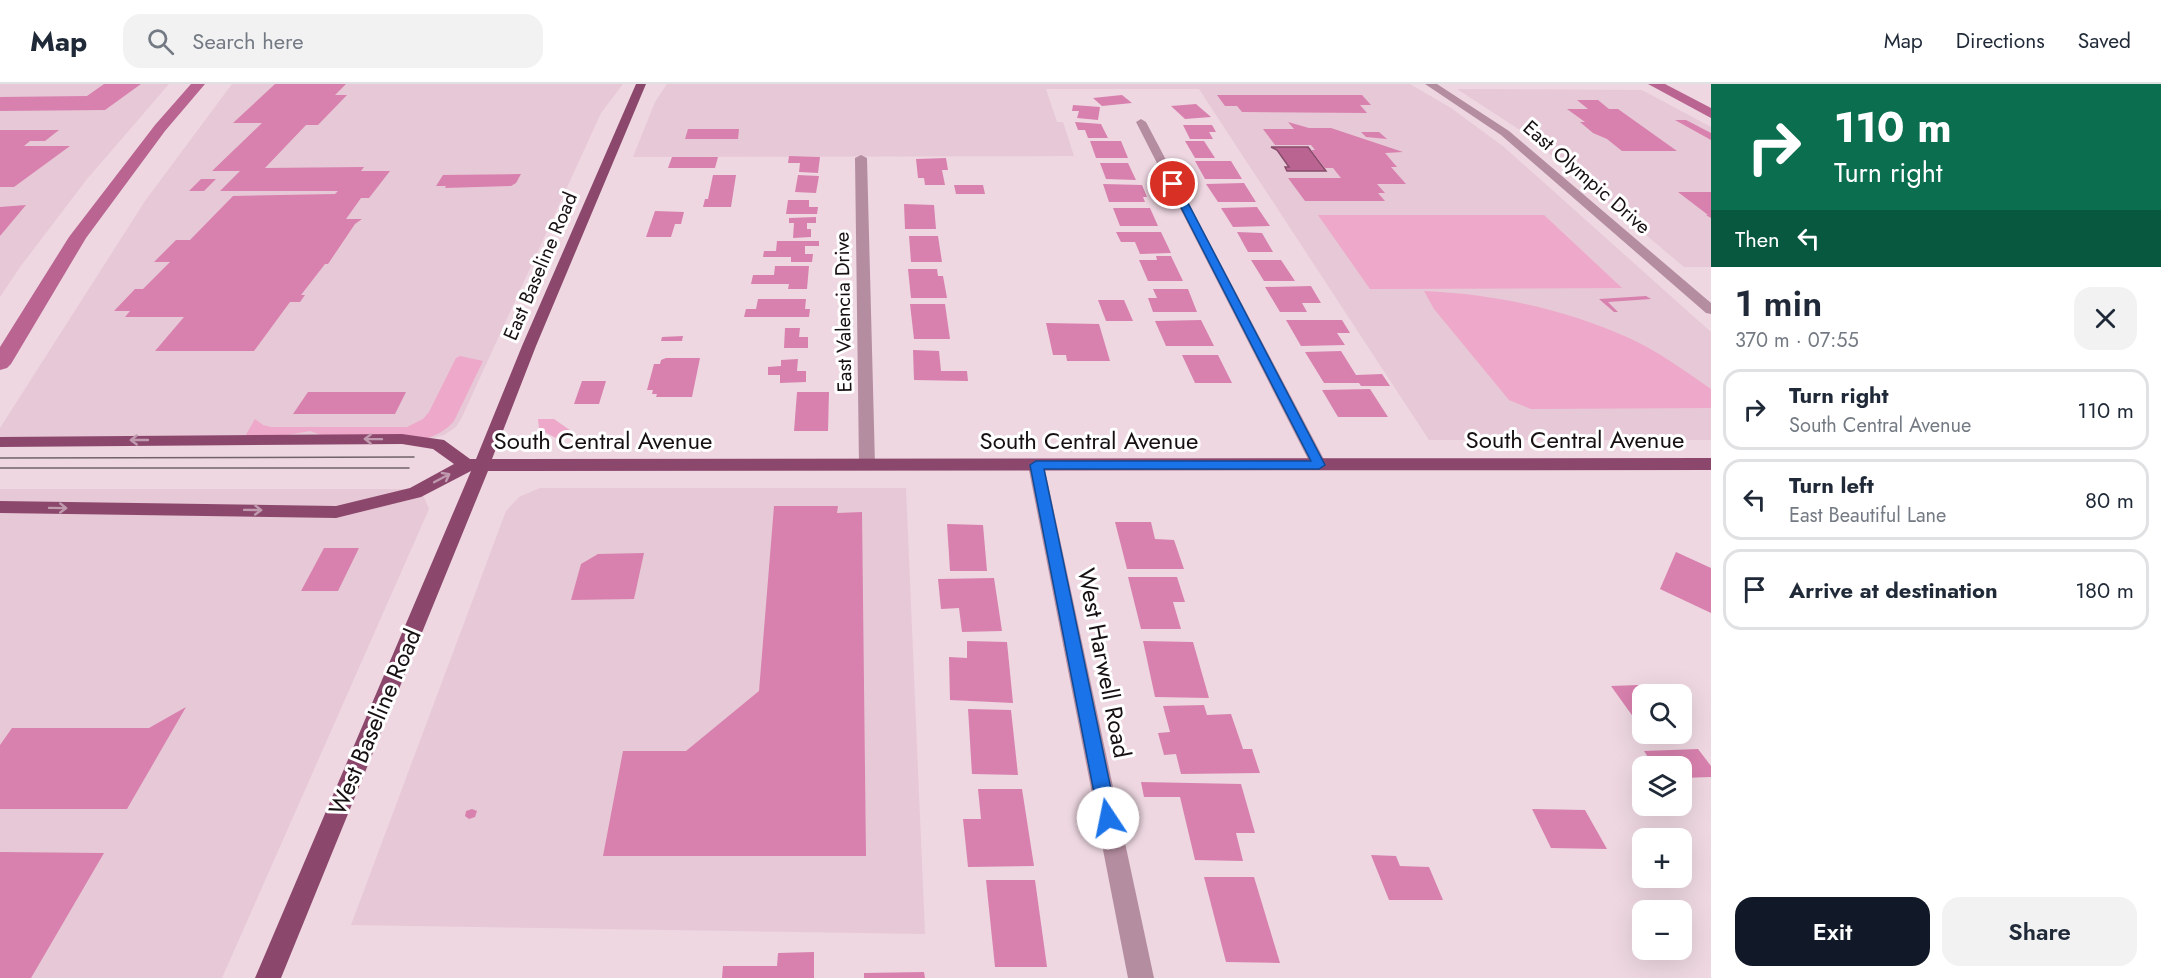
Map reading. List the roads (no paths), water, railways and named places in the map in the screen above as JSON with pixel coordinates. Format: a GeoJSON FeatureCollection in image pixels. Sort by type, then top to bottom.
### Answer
{"type":"FeatureCollection","features":[{"type":"Feature","properties":{"kind":"main road","name":"East Baseline Road"},"geometry":{"type":"LineString","coordinates":[[474,465],[529,346],[641,84]]}},
{"type":"Feature","properties":{"kind":"main road","name":"South Central Avenue"},"geometry":{"type":"LineString","coordinates":[[0,442],[402,439],[438,444],[474,465]]}},
{"type":"Feature","properties":{"kind":"main road","name":"South Central Avenue"},"geometry":{"type":"LineString","coordinates":[[0,507],[336,512],[415,493],[474,465],[1711,464]]}},
{"type":"Feature","properties":{"kind":"main road","name":"West Baseline Road"},"geometry":{"type":"LineString","coordinates":[[268,978],[474,465]]}},
{"type":"Feature","properties":{"kind":"street","name":"East Olympic Drive"},"geometry":{"type":"LineString","coordinates":[[1430,84],[1488,120],[1513,139],[1711,310]]}},
{"type":"Feature","properties":{"kind":"street"},"geometry":{"type":"LineString","coordinates":[[1141,122],[1319,465]]}},
{"type":"Feature","properties":{"kind":"street","name":"East Valencia Drive"},"geometry":{"type":"LineString","coordinates":[[861,158],[867,465]]}},
{"type":"Feature","properties":{"kind":"street","name":"West Harwell Road"},"geometry":{"type":"LineString","coordinates":[[1036,465],[1140,978]]}},
{"type":"Feature","properties":{"kind":"waterway"},"geometry":{"type":"LineString","coordinates":[[0,364],[78,237],[160,128],[198,84]]}},
{"type":"Feature","properties":{"kind":"waterway"},"geometry":{"type":"LineString","coordinates":[[1655,84],[1711,114]]}},
{"type":"Feature","properties":{"kind":"tram line"},"geometry":{"type":"LineString","coordinates":[[0,458],[414,457]]}},
{"type":"Feature","properties":{"kind":"tram line"},"geometry":{"type":"LineString","coordinates":[[0,468],[409,468]]}}]}
